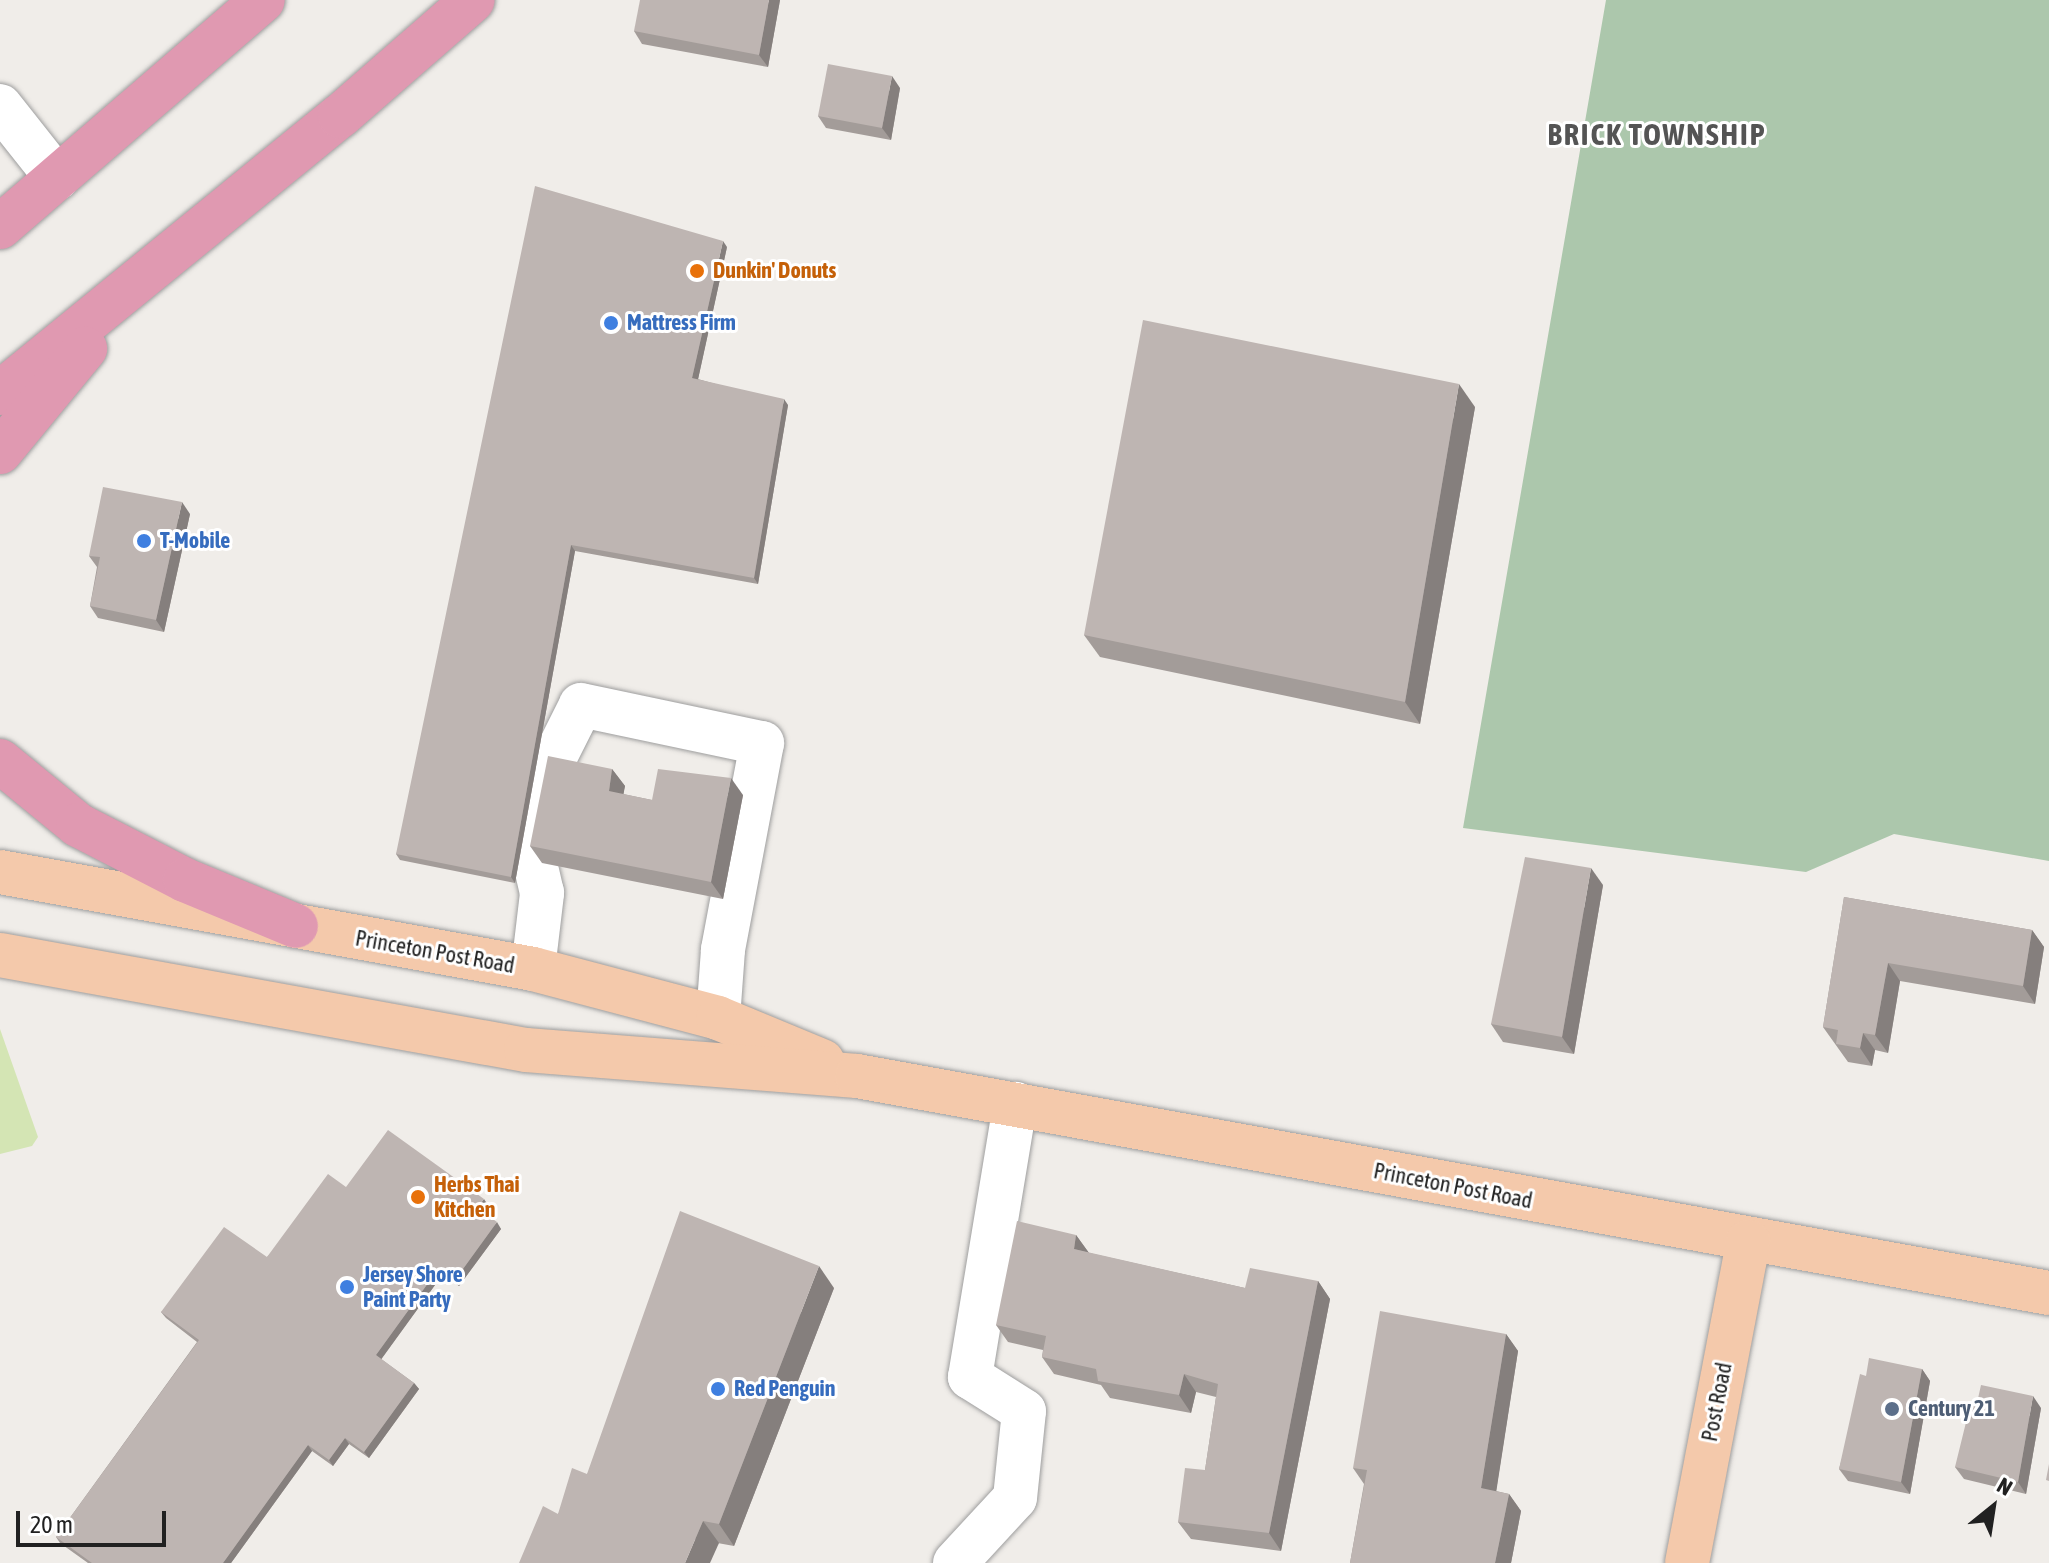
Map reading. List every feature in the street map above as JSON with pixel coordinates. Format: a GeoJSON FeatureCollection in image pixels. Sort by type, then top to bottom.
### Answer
{"type":"FeatureCollection","features":[{"type":"Feature","properties":{"kind":"highway"},"geometry":{"type":"LineString","coordinates":[[0,227],[263,0]]}},
{"type":"Feature","properties":{"kind":"highway"},"geometry":{"type":"LineString","coordinates":[[0,393],[169,257],[473,0]]}},
{"type":"Feature","properties":{"kind":"highway"},"geometry":{"type":"LineString","coordinates":[[0,452],[169,257]]}},
{"type":"Feature","properties":{"kind":"highway"},"geometry":{"type":"LineString","coordinates":[[0,761],[78,825],[185,880],[296,926]]}},
{"type":"Feature","properties":{"kind":"main road","name":"Princeton Post Road"},"geometry":{"type":"LineString","coordinates":[[0,872],[533,969],[718,1018],[857,1076]]}},
{"type":"Feature","properties":{"kind":"main road","name":"Princeton Post Road"},"geometry":{"type":"LineString","coordinates":[[0,955],[526,1050],[857,1076],[1748,1242],[2049,1293]]}},
{"type":"Feature","properties":{"kind":"main road","name":"Post Road"},"geometry":{"type":"LineString","coordinates":[[1687,1563],[1748,1242]]}},
{"type":"Feature","properties":{"kind":"lane"},"geometry":{"type":"LineString","coordinates":[[0,106],[57,178]]}},
{"type":"Feature","properties":{"kind":"lane"},"geometry":{"type":"LineString","coordinates":[[533,969],[542,893],[535,863],[551,765],[581,705],[762,743],[723,950],[718,1018]]}},
{"type":"Feature","properties":{"kind":"lane"},"geometry":{"type":"LineString","coordinates":[[955,1563],[1015,1498],[1024,1411],[970,1377],[1015,1104]]}},
{"type":"Feature","properties":{"kind":"green space"},"geometry":{"type":"Polygon","coordinates":[[[1606,0],[2049,0],[2049,861],[1894,834],[1806,872],[1463,828],[1606,0]]]}},
{"type":"Feature","properties":{"kind":"green space"},"geometry":{"type":"Polygon","coordinates":[[[0,1029],[38,1137],[32,1146],[0,1154],[0,1029]]]}},
{"type":"Feature","properties":{"kind":"building"},"geometry":{"type":"Polygon","coordinates":[[[640,0],[769,0],[759,55],[634,31],[640,0]]]}},
{"type":"Feature","properties":{"kind":"building"},"geometry":{"type":"Polygon","coordinates":[[[828,64],[892,76],[882,128],[818,116],[828,64]]]}},
{"type":"Feature","properties":{"kind":"building"},"geometry":{"type":"Polygon","coordinates":[[[535,186],[723,241],[692,378],[784,399],[754,578],[571,545],[511,877],[396,854],[535,186]]]}},
{"type":"Feature","properties":{"kind":"building"},"geometry":{"type":"Polygon","coordinates":[[[1143,320],[1459,384],[1405,702],[1084,635],[1143,320]]]}},
{"type":"Feature","properties":{"kind":"building","name":"T-Mobile"},"geometry":{"type":"Polygon","coordinates":[[[103,487],[182,502],[156,620],[90,606],[100,557],[89,556],[103,487]]]}},
{"type":"Feature","properties":{"kind":"building"},"geometry":{"type":"Polygon","coordinates":[[[548,756],[612,769],[609,791],[652,800],[658,769],[731,778],[711,882],[530,846],[548,756]]]}},
{"type":"Feature","properties":{"kind":"building"},"geometry":{"type":"Polygon","coordinates":[[[1525,857],[1591,868],[1562,1037],[1491,1024],[1525,857]]]}},
{"type":"Feature","properties":{"kind":"building"},"geometry":{"type":"Polygon","coordinates":[[[1844,897],[2032,930],[2023,986],[1888,963],[1875,1035],[1863,1033],[1860,1048],[1836,1044],[1838,1030],[1823,1027],[1844,897]]]}},
{"type":"Feature","properties":{"kind":"building"},"geometry":{"type":"Polygon","coordinates":[[[388,1130],[484,1199],[477,1208],[497,1222],[455,1280],[439,1268],[376,1355],[414,1383],[364,1452],[345,1438],[329,1460],[308,1445],[223,1563],[92,1563],[56,1537],[199,1340],[161,1312],[224,1227],[267,1257],[328,1174],[346,1187],[388,1130]]]}},
{"type":"Feature","properties":{"kind":"building","name":"Red Penguin"},"geometry":{"type":"Polygon","coordinates":[[[680,1211],[819,1266],[719,1524],[703,1521],[685,1563],[519,1563],[543,1506],[558,1514],[572,1468],[587,1474],[680,1211]]]}},
{"type":"Feature","properties":{"kind":"building"},"geometry":{"type":"Polygon","coordinates":[[[1017,1221],[1076,1235],[1074,1249],[1245,1288],[1250,1268],[1318,1281],[1269,1533],[1178,1522],[1185,1468],[1205,1470],[1218,1384],[1184,1374],[1179,1395],[1098,1381],[1096,1369],[1042,1357],[1046,1336],[996,1325],[1017,1221]]]}},
{"type":"Feature","properties":{"kind":"building"},"geometry":{"type":"Polygon","coordinates":[[[1380,1311],[1506,1334],[1481,1488],[1509,1494],[1495,1563],[1350,1563],[1367,1470],[1353,1468],[1380,1311]]]}},
{"type":"Feature","properties":{"kind":"building"},"geometry":{"type":"Polygon","coordinates":[[[1869,1358],[1922,1369],[1901,1482],[1839,1469],[1860,1374],[1866,1376],[1869,1358]]]}},
{"type":"Feature","properties":{"kind":"building"},"geometry":{"type":"Polygon","coordinates":[[[1981,1385],[2033,1396],[2018,1482],[1955,1467],[1971,1402],[1977,1403],[1981,1385]]]}},
{"type":"Feature","properties":{"kind":"place","name":"Dunkin' Donuts"},"geometry":{"type":"Point","coordinates":[697,271]}},
{"type":"Feature","properties":{"kind":"place","name":"Mattress Firm"},"geometry":{"type":"Point","coordinates":[611,323]}},
{"type":"Feature","properties":{"kind":"place","name":"T-Mobile"},"geometry":{"type":"Point","coordinates":[144,541]}},
{"type":"Feature","properties":{"kind":"place","name":"Herbs Thai Kitchen"},"geometry":{"type":"Point","coordinates":[418,1197]}},
{"type":"Feature","properties":{"kind":"place","name":"Jersey Shore Paint Party"},"geometry":{"type":"Point","coordinates":[347,1287]}},
{"type":"Feature","properties":{"kind":"place","name":"Red Penguin"},"geometry":{"type":"Point","coordinates":[718,1389]}},
{"type":"Feature","properties":{"kind":"place","name":"Century 21"},"geometry":{"type":"Point","coordinates":[1892,1409]}},
{"type":"Feature","properties":{"kind":"district","name":"BRICK TOWNSHIP"},"geometry":{"type":"Point","coordinates":[1657,134]}}]}
